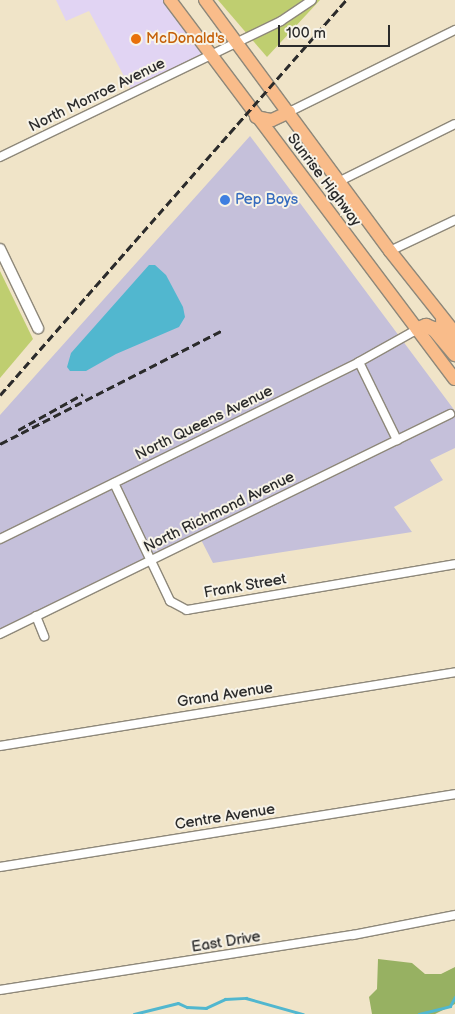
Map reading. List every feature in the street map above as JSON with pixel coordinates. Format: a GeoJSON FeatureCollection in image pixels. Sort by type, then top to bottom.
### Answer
{"type":"FeatureCollection","features":[{"type":"Feature","properties":{"kind":"highway","name":"Sunrise Highway"},"geometry":{"type":"LineString","coordinates":[[170,0],[209,56],[455,378]]}},
{"type":"Feature","properties":{"kind":"highway","name":"Sunrise Highway"},"geometry":{"type":"LineString","coordinates":[[205,0],[340,181],[390,252],[449,318],[455,337]]}},
{"type":"Feature","properties":{"kind":"highway"},"geometry":{"type":"LineString","coordinates":[[256,117],[272,120],[289,112]]}},
{"type":"Feature","properties":{"kind":"highway"},"geometry":{"type":"LineString","coordinates":[[449,318],[455,332]]}},
{"type":"Feature","properties":{"kind":"highway"},"geometry":{"type":"LineString","coordinates":[[418,329],[426,326],[434,329],[455,354]]}},
{"type":"Feature","properties":{"kind":"street","name":"North Monroe Avenue"},"geometry":{"type":"LineString","coordinates":[[0,157],[290,17],[312,0]]}},
{"type":"Feature","properties":{"kind":"street"},"geometry":{"type":"LineString","coordinates":[[289,112],[455,30]]}},
{"type":"Feature","properties":{"kind":"street"},"geometry":{"type":"LineString","coordinates":[[340,181],[455,124]]}},
{"type":"Feature","properties":{"kind":"street"},"geometry":{"type":"LineString","coordinates":[[390,252],[455,220]]}},
{"type":"Feature","properties":{"kind":"street"},"geometry":{"type":"LineString","coordinates":[[0,249],[38,328]]}},
{"type":"Feature","properties":{"kind":"street","name":"North Queens Avenue"},"geometry":{"type":"LineString","coordinates":[[0,539],[359,362],[418,329]]}},
{"type":"Feature","properties":{"kind":"street"},"geometry":{"type":"LineString","coordinates":[[359,362],[397,440]]}},
{"type":"Feature","properties":{"kind":"street","name":"North Richmond Avenue"},"geometry":{"type":"LineString","coordinates":[[0,634],[450,414]]}},
{"type":"Feature","properties":{"kind":"street","name":"Frank Street"},"geometry":{"type":"LineString","coordinates":[[114,483],[170,601],[191,611],[455,564]]}},
{"type":"Feature","properties":{"kind":"street"},"geometry":{"type":"LineString","coordinates":[[36,616],[44,636]]}},
{"type":"Feature","properties":{"kind":"street","name":"Grand Avenue"},"geometry":{"type":"LineString","coordinates":[[0,746],[455,672]]}},
{"type":"Feature","properties":{"kind":"street","name":"Centre Avenue"},"geometry":{"type":"LineString","coordinates":[[0,867],[455,794]]}},
{"type":"Feature","properties":{"kind":"street","name":"East Drive"},"geometry":{"type":"LineString","coordinates":[[0,990],[343,937],[455,915]]}},
{"type":"Feature","properties":{"kind":"shaded area"},"geometry":{"type":"Polygon","coordinates":[[[56,0],[170,0],[209,55],[133,93],[89,11],[66,21],[56,0]]]}},
{"type":"Feature","properties":{"kind":"shaded area"},"geometry":{"type":"Polygon","coordinates":[[[250,136],[455,411],[455,448],[430,460],[443,480],[394,507],[412,532],[213,563],[197,532],[0,629],[0,415],[250,136]]]}},
{"type":"Feature","properties":{"kind":"green space"},"geometry":{"type":"Polygon","coordinates":[[[218,0],[320,0],[267,57],[218,0]]]}},
{"type":"Feature","properties":{"kind":"green space"},"geometry":{"type":"Polygon","coordinates":[[[0,271],[33,339],[0,378],[0,271]]]}},
{"type":"Feature","properties":{"kind":"green space"},"geometry":{"type":"Polygon","coordinates":[[[378,959],[412,963],[425,974],[441,974],[455,967],[455,1004],[435,1014],[372,1014],[369,997],[377,989],[378,959]]]}},
{"type":"Feature","properties":{"kind":"water"},"geometry":{"type":"Polygon","coordinates":[[[149,265],[155,265],[166,275],[183,307],[185,317],[179,327],[116,354],[86,371],[70,371],[67,367],[71,353],[149,265]]]}},
{"type":"Feature","properties":{"kind":"waterway"},"geometry":{"type":"LineString","coordinates":[[419,1014],[450,1006],[455,997]]}},
{"type":"Feature","properties":{"kind":"waterway"},"geometry":{"type":"LineString","coordinates":[[134,1014],[178,1003],[187,1007],[206,1008],[225,999],[246,998],[303,1014]]}},
{"type":"Feature","properties":{"kind":"railway"},"geometry":{"type":"LineString","coordinates":[[0,395],[346,0]]}},
{"type":"Feature","properties":{"kind":"railway"},"geometry":{"type":"LineString","coordinates":[[0,444],[223,330]]}},
{"type":"Feature","properties":{"kind":"railway"},"geometry":{"type":"LineString","coordinates":[[18,430],[83,394]]}},
{"type":"Feature","properties":{"kind":"place","name":"McDonald's"},"geometry":{"type":"Point","coordinates":[136,39]}},
{"type":"Feature","properties":{"kind":"place","name":"Pep Boys"},"geometry":{"type":"Point","coordinates":[225,200]}}]}
